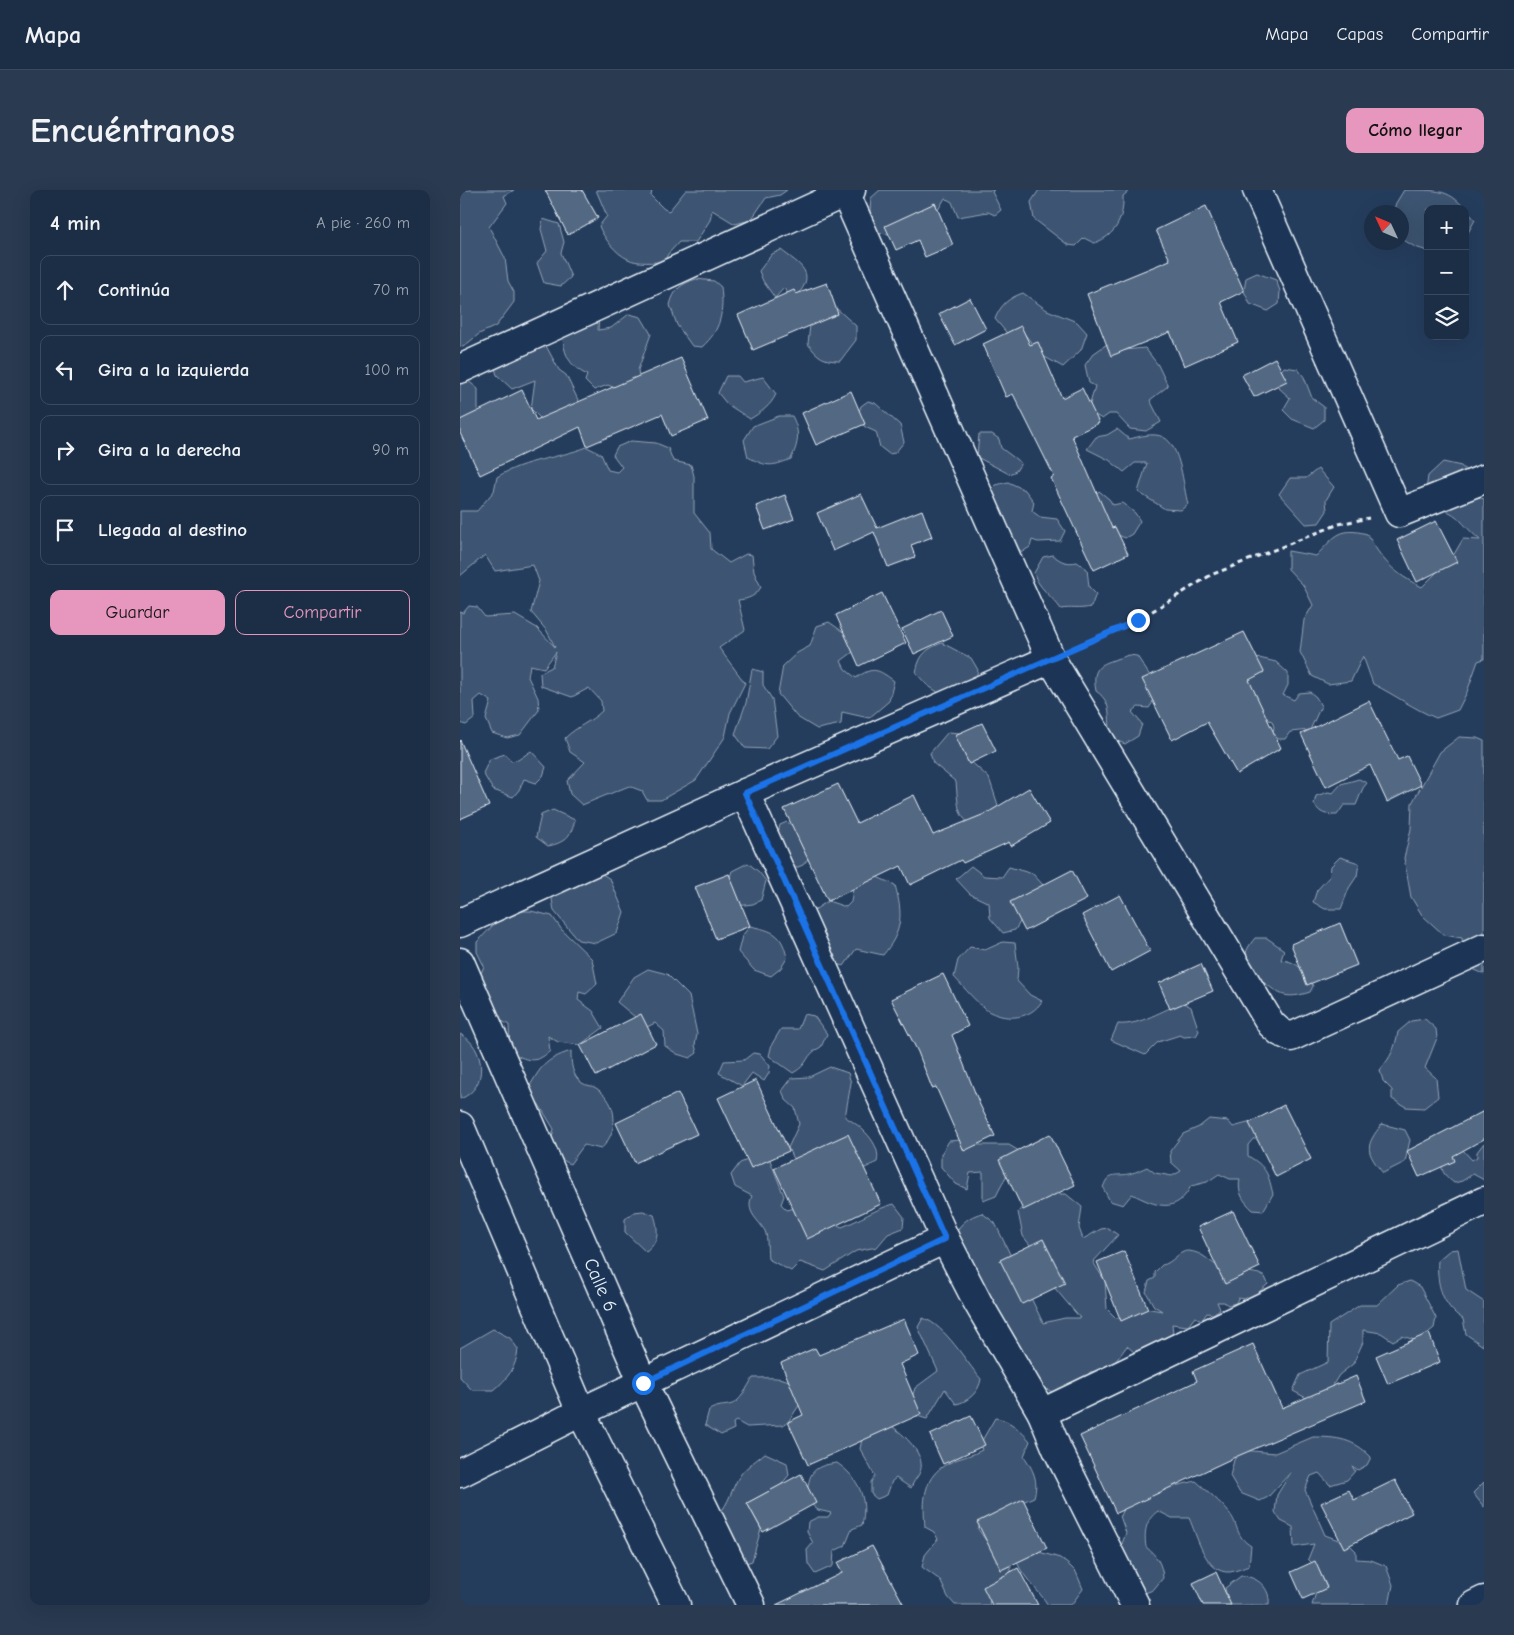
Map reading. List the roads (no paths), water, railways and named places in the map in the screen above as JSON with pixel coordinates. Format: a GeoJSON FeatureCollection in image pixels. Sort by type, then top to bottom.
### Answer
{"type":"FeatureCollection","features":[{"type":"Feature","properties":{"kind":"street"},"geometry":{"type":"LineString","coordinates":[[1257,190],[1399,512],[1484,479]]}},
{"type":"Feature","properties":{"kind":"street"},"geometry":{"type":"LineString","coordinates":[[460,369],[847,191],[1051,659],[1271,1024],[1280,1032],[1291,1037],[1484,948]]}},
{"type":"Feature","properties":{"kind":"street"},"geometry":{"type":"LineString","coordinates":[[460,923],[745,793],[1051,659]]}},
{"type":"Feature","properties":{"kind":"street"},"geometry":{"type":"LineString","coordinates":[[745,793],[945,1239],[978,1303],[1042,1413],[1057,1449],[1135,1605]]}},
{"type":"Feature","properties":{"kind":"street","name":"Calle 6"},"geometry":{"type":"LineString","coordinates":[[460,962],[643,1383],[751,1605]]}},
{"type":"Feature","properties":{"kind":"street"},"geometry":{"type":"LineString","coordinates":[[460,1126],[581,1412],[676,1605]]}},
{"type":"Feature","properties":{"kind":"street"},"geometry":{"type":"LineString","coordinates":[[1042,1413],[1484,1201]]}},
{"type":"Feature","properties":{"kind":"street"},"geometry":{"type":"LineString","coordinates":[[460,1473],[581,1412],[945,1239]]}},
{"type":"Feature","properties":{"kind":"street"},"geometry":{"type":"LineString","coordinates":[[1474,1605],[1484,1600]]}}]}
